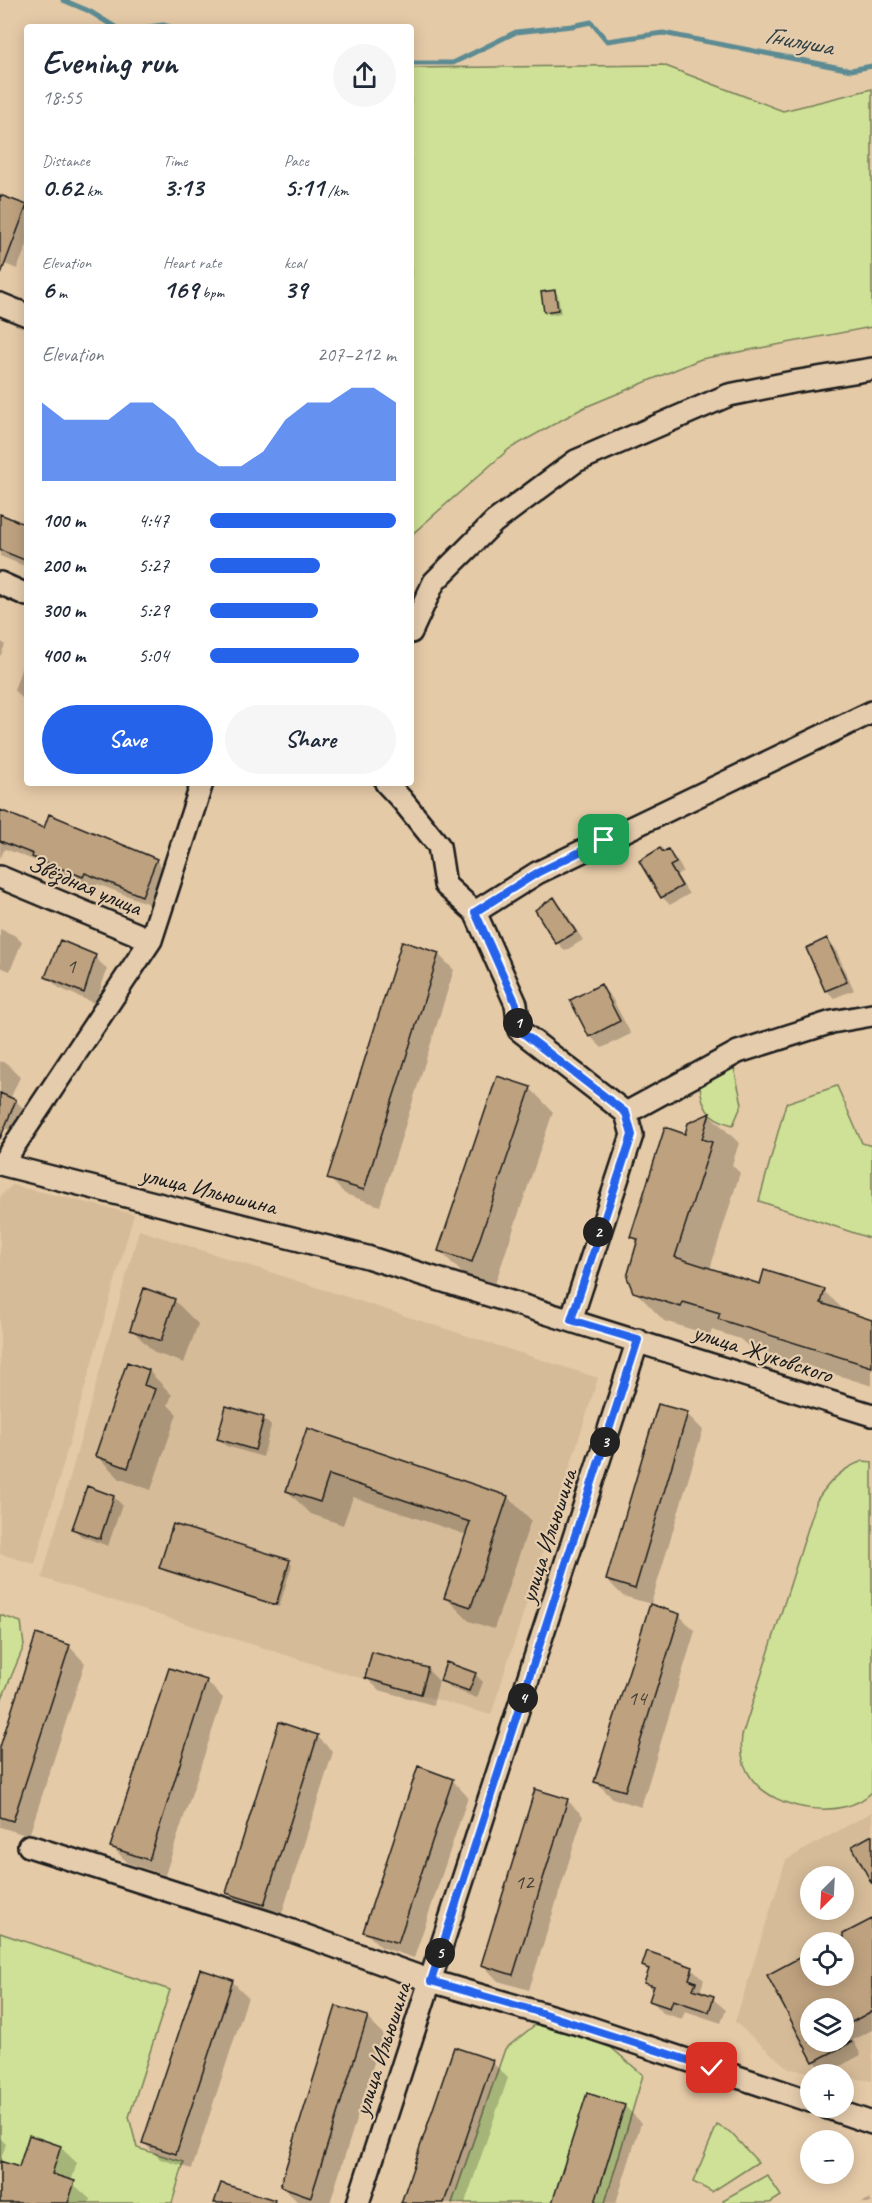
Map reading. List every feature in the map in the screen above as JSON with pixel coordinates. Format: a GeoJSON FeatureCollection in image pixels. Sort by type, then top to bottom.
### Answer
{"type":"FeatureCollection","features":[{"type":"Feature","properties":{"kind":"street"},"geometry":{"type":"LineString","coordinates":[[0,304],[24,314]]}},
{"type":"Feature","properties":{"kind":"street"},"geometry":{"type":"LineString","coordinates":[[414,625],[434,582],[494,522],[576,461],[729,395],[872,369]]}},
{"type":"Feature","properties":{"kind":"street"},"geometry":{"type":"LineString","coordinates":[[0,583],[24,594]]}},
{"type":"Feature","properties":{"kind":"street"},"geometry":{"type":"LineString","coordinates":[[475,912],[537,873],[872,712]]}},
{"type":"Feature","properties":{"kind":"street"},"geometry":{"type":"LineString","coordinates":[[1,1164],[151,940],[201,786]]}},
{"type":"Feature","properties":{"kind":"street"},"geometry":{"type":"LineString","coordinates":[[389,786],[439,846],[445,885],[475,912],[516,1004],[519,1030],[626,1113],[632,1135],[571,1320]]}},
{"type":"Feature","properties":{"kind":"street","name":"Звёздная улица"},"geometry":{"type":"LineString","coordinates":[[0,876],[151,940]]}},
{"type":"Feature","properties":{"kind":"street"},"geometry":{"type":"LineString","coordinates":[[626,1113],[738,1052],[832,1022],[872,1015]]}},
{"type":"Feature","properties":{"kind":"street","name":"улица Ильюшина"},"geometry":{"type":"LineString","coordinates":[[1,1164],[367,1257],[638,1340],[358,2203]]}},
{"type":"Feature","properties":{"kind":"street","name":"улица Жуковского"},"geometry":{"type":"LineString","coordinates":[[638,1340],[872,1415]]}},
{"type":"Feature","properties":{"kind":"street"},"geometry":{"type":"LineString","coordinates":[[29,1846],[270,1923],[431,1981],[585,2026],[800,2098]]}},
{"type":"Feature","properties":{"kind":"street"},"geometry":{"type":"LineString","coordinates":[[854,2117],[872,2123]]}},
{"type":"Feature","properties":{"kind":"shaded area"},"geometry":{"type":"Polygon","coordinates":[[[12,1185],[134,1214],[35,1564],[0,1554],[0,1197],[12,1185]]]}},
{"type":"Feature","properties":{"kind":"shaded area"},"geometry":{"type":"Polygon","coordinates":[[[139,1230],[598,1378],[491,1715],[336,1671],[42,1578],[139,1230]]]}},
{"type":"Feature","properties":{"kind":"shaded area"},"geometry":{"type":"Polygon","coordinates":[[[872,1812],[872,2081],[854,2079],[854,2064],[800,2064],[800,2070],[789,2069],[735,2022],[786,1860],[872,1812]]]}},
{"type":"Feature","properties":{"kind":"green space"},"geometry":{"type":"Polygon","coordinates":[[[663,65],[783,111],[872,89],[872,327],[701,359],[583,408],[509,449],[414,532],[414,68],[663,65]]]}},
{"type":"Feature","properties":{"kind":"green space"},"geometry":{"type":"Polygon","coordinates":[[[725,1066],[734,1068],[742,1104],[733,1125],[716,1119],[707,1110],[699,1081],[725,1066]]]}},
{"type":"Feature","properties":{"kind":"green space"},"geometry":{"type":"Polygon","coordinates":[[[837,1086],[862,1143],[872,1146],[872,1239],[759,1201],[786,1103],[837,1086]]]}},
{"type":"Feature","properties":{"kind":"green space"},"geometry":{"type":"Polygon","coordinates":[[[863,1461],[872,1462],[872,1792],[860,1801],[845,1807],[828,1809],[793,1805],[777,1799],[752,1779],[742,1759],[742,1736],[817,1500],[837,1476],[863,1461]]]}},
{"type":"Feature","properties":{"kind":"green space"},"geometry":{"type":"Polygon","coordinates":[[[0,1615],[21,1622],[24,1646],[0,1703],[0,1615]]]}},
{"type":"Feature","properties":{"kind":"green space"},"geometry":{"type":"Polygon","coordinates":[[[0,1933],[170,1990],[129,2117],[137,2148],[184,2162],[172,2203],[0,2203],[0,1933]]]}},
{"type":"Feature","properties":{"kind":"green space"},"geometry":{"type":"Polygon","coordinates":[[[541,2020],[600,2038],[643,2075],[605,2203],[452,2203],[505,2049],[541,2020]]]}},
{"type":"Feature","properties":{"kind":"green space"},"geometry":{"type":"Polygon","coordinates":[[[717,2125],[730,2132],[758,2162],[712,2192],[693,2182],[717,2125]]]}},
{"type":"Feature","properties":{"kind":"green space"},"geometry":{"type":"Polygon","coordinates":[[[767,2175],[781,2196],[770,2203],[725,2203],[723,2200],[767,2175]]]}},
{"type":"Feature","properties":{"kind":"building"},"geometry":{"type":"Polygon","coordinates":[[[0,195],[24,204],[24,213],[0,274],[0,195]]]}},
{"type":"Feature","properties":{"kind":"building"},"geometry":{"type":"Polygon","coordinates":[[[555,290],[558,310],[544,312],[541,292],[555,290]]]}},
{"type":"Feature","properties":{"kind":"building"},"geometry":{"type":"Polygon","coordinates":[[[0,514],[24,524],[24,560],[0,550],[0,514]]]}},
{"type":"Feature","properties":{"kind":"building"},"geometry":{"type":"Polygon","coordinates":[[[0,810],[44,828],[49,814],[157,859],[142,896],[85,873],[83,877],[32,857],[33,854],[0,841],[0,810]]]}},
{"type":"Feature","properties":{"kind":"building"},"geometry":{"type":"Polygon","coordinates":[[[660,848],[663,852],[668,849],[676,863],[670,866],[682,886],[661,898],[639,861],[660,848]]]}},
{"type":"Feature","properties":{"kind":"building"},"geometry":{"type":"Polygon","coordinates":[[[554,897],[576,932],[556,944],[535,910],[554,897]]]}},
{"type":"Feature","properties":{"kind":"building"},"geometry":{"type":"Polygon","coordinates":[[[827,938],[847,982],[825,991],[806,948],[827,938]]]}},
{"type":"Feature","properties":{"kind":"building"},"geometry":{"type":"Polygon","coordinates":[[[60,940],[96,955],[84,993],[45,977],[60,940]]]}},
{"type":"Feature","properties":{"kind":"building"},"geometry":{"type":"Polygon","coordinates":[[[402,941],[439,953],[364,1190],[327,1179],[402,941]]]}},
{"type":"Feature","properties":{"kind":"building"},"geometry":{"type":"Polygon","coordinates":[[[601,984],[620,1021],[589,1037],[570,1000],[601,984]]]}},
{"type":"Feature","properties":{"kind":"building"},"geometry":{"type":"Polygon","coordinates":[[[497,1076],[531,1087],[472,1262],[438,1251],[497,1076]]]}},
{"type":"Feature","properties":{"kind":"building"},"geometry":{"type":"Polygon","coordinates":[[[0,1093],[16,1100],[0,1139],[0,1093]]]}},
{"type":"Feature","properties":{"kind":"building"},"geometry":{"type":"Polygon","coordinates":[[[710,1113],[702,1139],[712,1142],[675,1257],[760,1284],[764,1270],[825,1289],[821,1303],[872,1320],[872,1367],[718,1319],[720,1313],[683,1302],[681,1307],[633,1292],[627,1277],[638,1239],[630,1237],[665,1127],[685,1134],[688,1123],[710,1113]]]}},
{"type":"Feature","properties":{"kind":"building"},"geometry":{"type":"Polygon","coordinates":[[[144,1288],[175,1299],[161,1341],[130,1330],[144,1288]]]}},
{"type":"Feature","properties":{"kind":"building"},"geometry":{"type":"Polygon","coordinates":[[[127,1362],[149,1370],[144,1385],[155,1389],[128,1468],[95,1456],[127,1362]]]}},
{"type":"Feature","properties":{"kind":"building"},"geometry":{"type":"Polygon","coordinates":[[[658,1404],[688,1412],[635,1589],[606,1580],[658,1404]]]}},
{"type":"Feature","properties":{"kind":"building"},"geometry":{"type":"Polygon","coordinates":[[[226,1406],[264,1417],[255,1450],[217,1439],[226,1406]]]}},
{"type":"Feature","properties":{"kind":"building"},"geometry":{"type":"Polygon","coordinates":[[[307,1428],[508,1496],[471,1607],[444,1598],[470,1522],[329,1475],[320,1502],[286,1491],[307,1428]]]}},
{"type":"Feature","properties":{"kind":"building"},"geometry":{"type":"Polygon","coordinates":[[[87,1486],[114,1496],[100,1539],[72,1529],[87,1486]]]}},
{"type":"Feature","properties":{"kind":"building"},"geometry":{"type":"Polygon","coordinates":[[[173,1524],[290,1560],[276,1605],[159,1568],[173,1524]]]}},
{"type":"Feature","properties":{"kind":"building"},"geometry":{"type":"Polygon","coordinates":[[[650,1604],[680,1614],[625,1791],[594,1782],[650,1604]]]}},
{"type":"Feature","properties":{"kind":"building"},"geometry":{"type":"Polygon","coordinates":[[[36,1634],[70,1645],[13,1821],[0,1817],[0,1747],[36,1634]]]}},
{"type":"Feature","properties":{"kind":"building"},"geometry":{"type":"Polygon","coordinates":[[[372,1652],[428,1668],[421,1694],[365,1678],[372,1652]]]}},
{"type":"Feature","properties":{"kind":"building"},"geometry":{"type":"Polygon","coordinates":[[[446,1662],[476,1673],[469,1691],[440,1681],[446,1662]]]}},
{"type":"Feature","properties":{"kind":"building"},"geometry":{"type":"Polygon","coordinates":[[[169,1668],[207,1680],[149,1860],[110,1847],[169,1668]]]}},
{"type":"Feature","properties":{"kind":"building"},"geometry":{"type":"Polygon","coordinates":[[[279,1722],[318,1735],[264,1905],[226,1893],[279,1722]]]}},
{"type":"Feature","properties":{"kind":"building"},"geometry":{"type":"Polygon","coordinates":[[[418,1766],[453,1779],[398,1943],[363,1932],[418,1766]]]}},
{"type":"Feature","properties":{"kind":"building"},"geometry":{"type":"Polygon","coordinates":[[[535,1789],[568,1799],[513,1975],[481,1965],[535,1789]]]}},
{"type":"Feature","properties":{"kind":"building"},"geometry":{"type":"Polygon","coordinates":[[[872,1835],[872,1884],[852,1846],[872,1835]]]}},
{"type":"Feature","properties":{"kind":"building"},"geometry":{"type":"Polygon","coordinates":[[[872,1919],[872,2011],[854,2021],[854,1998],[800,1998],[800,2037],[767,1975],[800,1957],[800,1986],[854,1986],[854,1932],[847,1932],[872,1919]]]}},
{"type":"Feature","properties":{"kind":"building"},"geometry":{"type":"Polygon","coordinates":[[[647,1951],[693,1967],[689,1979],[696,1982],[693,1989],[714,1996],[709,2012],[673,2000],[670,2008],[649,2001],[654,1986],[644,1983],[649,1969],[642,1966],[647,1951]]]}},
{"type":"Feature","properties":{"kind":"building"},"geometry":{"type":"Polygon","coordinates":[[[200,1969],[233,1980],[176,2154],[142,2143],[200,1969]]]}},
{"type":"Feature","properties":{"kind":"building"},"geometry":{"type":"Polygon","coordinates":[[[336,2006],[368,2016],[311,2197],[280,2186],[336,2006]]]}},
{"type":"Feature","properties":{"kind":"building"},"geometry":{"type":"Polygon","coordinates":[[[454,2047],[493,2060],[444,2203],[401,2203],[454,2047]]]}},
{"type":"Feature","properties":{"kind":"building"},"geometry":{"type":"Polygon","coordinates":[[[808,2052],[832,2052],[813,2062],[808,2052]]]}},
{"type":"Feature","properties":{"kind":"building"},"geometry":{"type":"Polygon","coordinates":[[[587,2093],[625,2105],[595,2203],[552,2203],[587,2093]]]}},
{"type":"Feature","properties":{"kind":"building"},"geometry":{"type":"Polygon","coordinates":[[[29,2135],[61,2146],[52,2174],[75,2181],[68,2203],[0,2203],[0,2161],[19,2167],[29,2135]]]}},
{"type":"Feature","properties":{"kind":"building"},"geometry":{"type":"Polygon","coordinates":[[[221,2183],[275,2200],[274,2203],[214,2203],[221,2183]]]}},
{"type":"Feature","properties":{"kind":"waterway","name":"Гнилуша"},"geometry":{"type":"LineString","coordinates":[[63,0],[89,11],[110,24]]}},
{"type":"Feature","properties":{"kind":"waterway","name":"Гнилуша"},"geometry":{"type":"LineString","coordinates":[[414,63],[453,63],[516,32],[591,22],[607,41],[663,33],[851,70],[872,66]]}},
{"type":"Feature","properties":{"kind":"route"},"geometry":{"type":"LineString","coordinates":[[604,840],[537,873],[475,912],[516,1004],[519,1030],[626,1113],[632,1135],[571,1320],[638,1340],[431,1981],[532,2010],[712,2068]]}}]}
